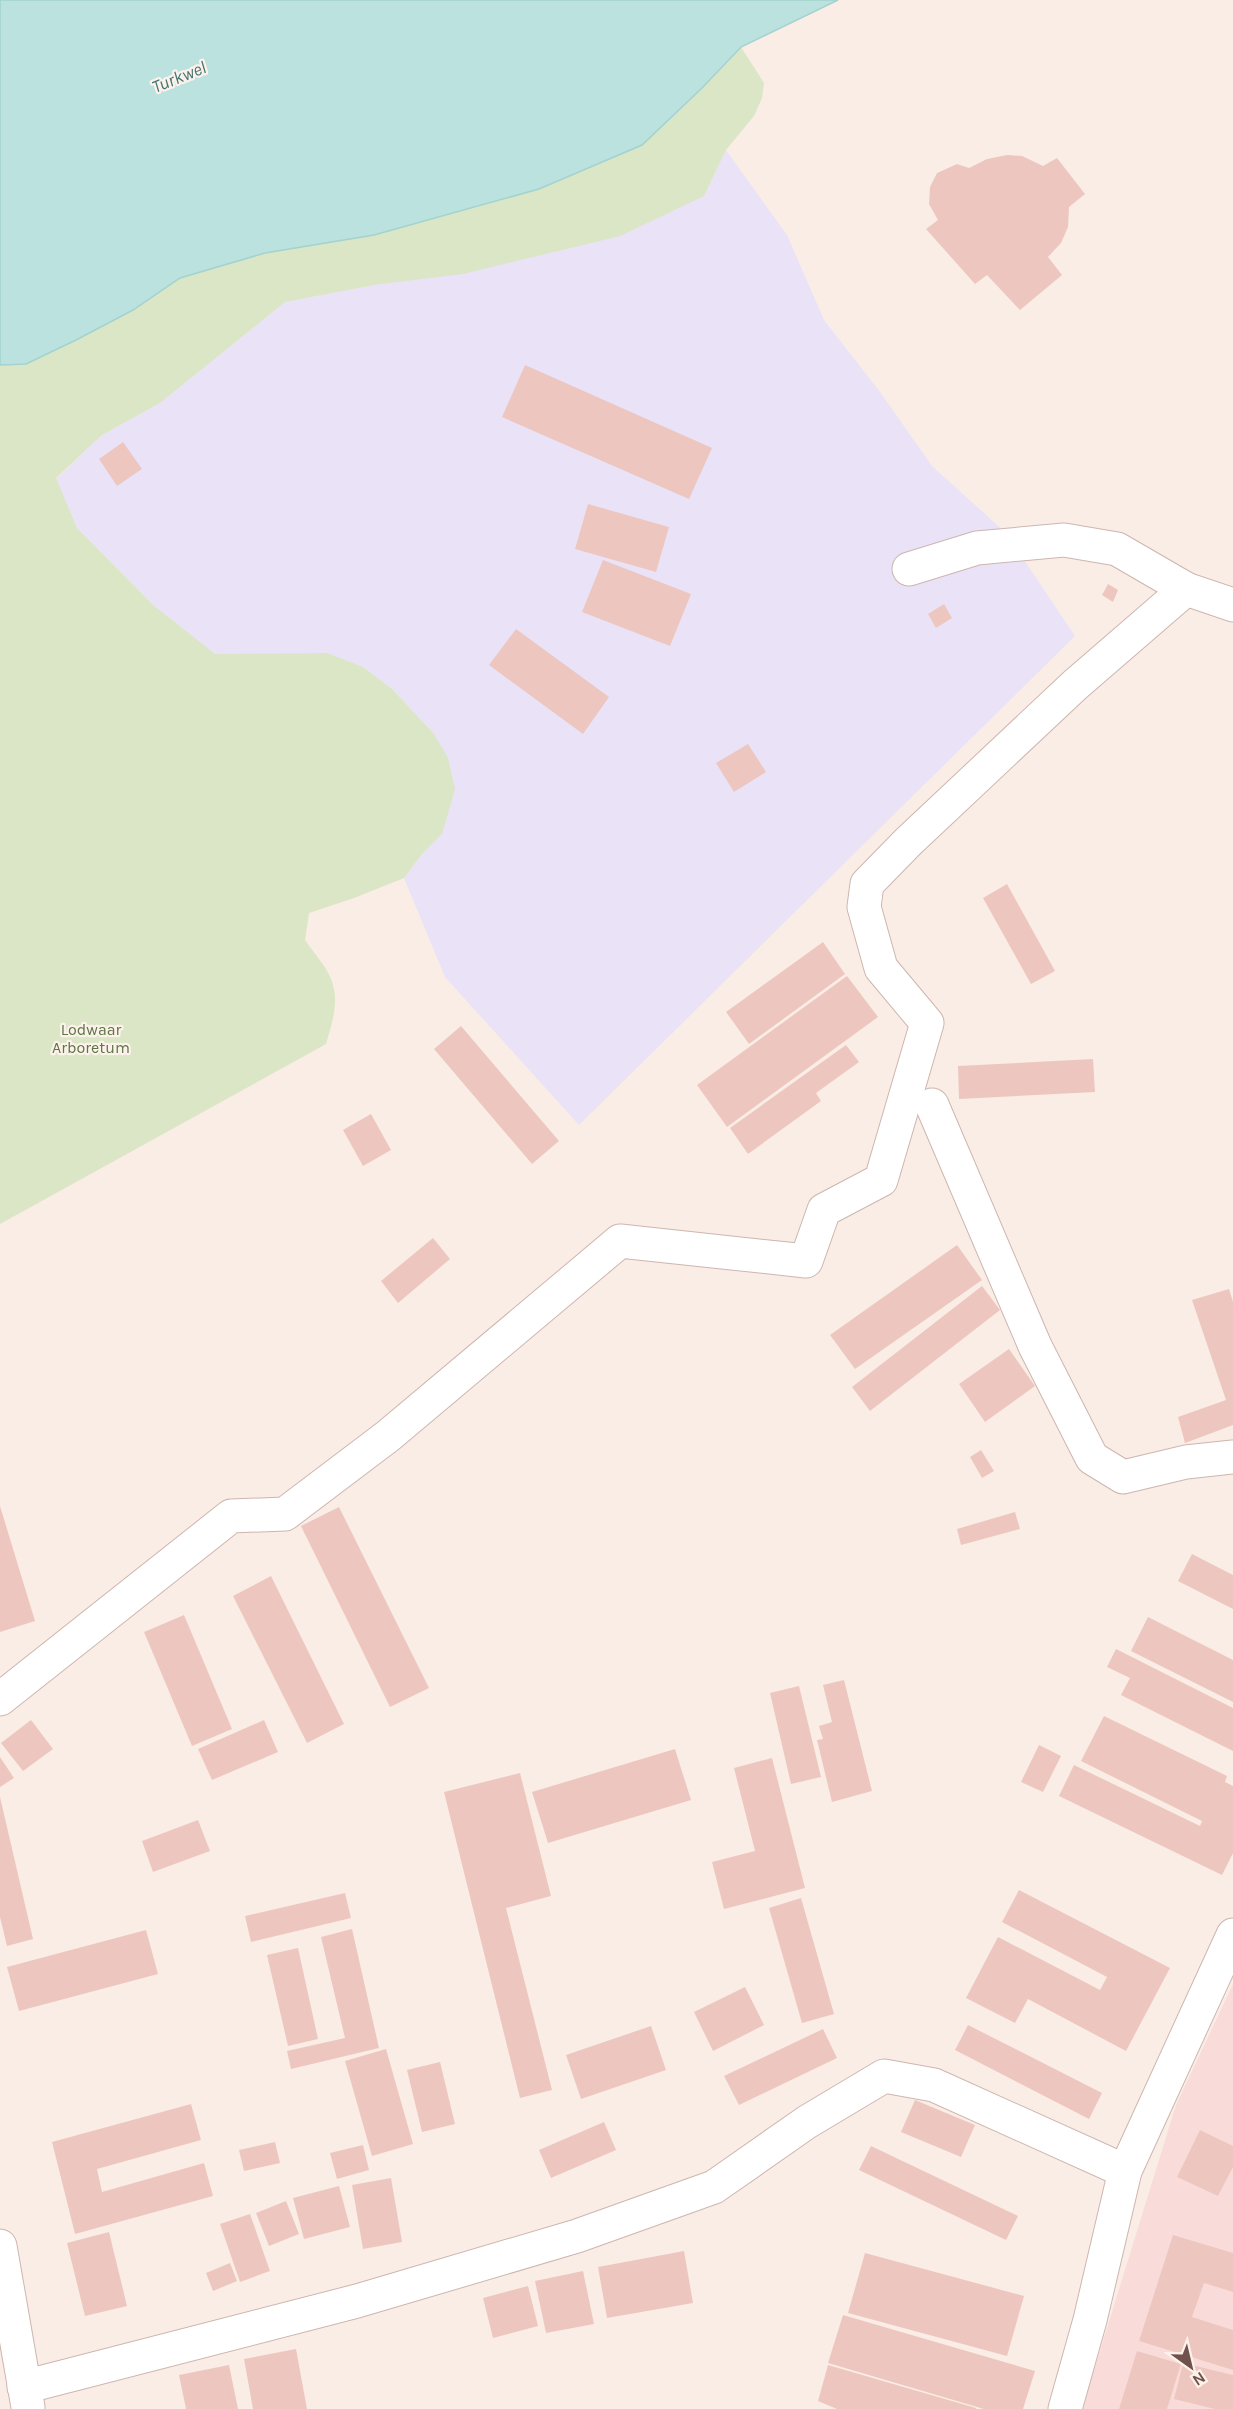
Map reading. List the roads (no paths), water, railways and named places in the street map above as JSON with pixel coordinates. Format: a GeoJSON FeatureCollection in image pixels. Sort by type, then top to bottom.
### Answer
{"type":"FeatureCollection","features":[{"type":"Feature","properties":{"kind":"street"},"geometry":{"type":"LineString","coordinates":[[909,569],[976,548],[1064,540],[1117,549],[1186,589],[1233,605]]}},
{"type":"Feature","properties":{"kind":"street"},"geometry":{"type":"LineString","coordinates":[[0,1699],[231,1516],[285,1514],[388,1436],[620,1241],[806,1261],[824,1210],[881,1180],[927,1023],[881,968],[864,907],[867,884],[908,842],[1075,685],[1186,589]]}},
{"type":"Feature","properties":{"kind":"street"},"geometry":{"type":"LineString","coordinates":[[932,1105],[1035,1346],[1092,1458],[1124,1477],[1186,1462],[1233,1457]]}},
{"type":"Feature","properties":{"kind":"street"},"geometry":{"type":"LineString","coordinates":[[1065,2409],[1090,2320],[1125,2170],[1233,1935]]}},
{"type":"Feature","properties":{"kind":"street"},"geometry":{"type":"LineString","coordinates":[[0,2246],[26,2398],[577,2236],[714,2187],[807,2122],[884,2076],[934,2085],[1125,2170]]}},
{"type":"Feature","properties":{"kind":"water","name":"Turkwel"},"geometry":{"type":"Polygon","coordinates":[[[0,0],[838,0],[741,47],[642,145],[539,189],[374,235],[265,253],[180,278],[133,310],[76,340],[26,364],[0,365],[0,0]]]}},
{"type":"Feature","properties":{"kind":"park label","name":"Lodwaar Arboretum"},"geometry":{"type":"Point","coordinates":[91,1038]}}]}
